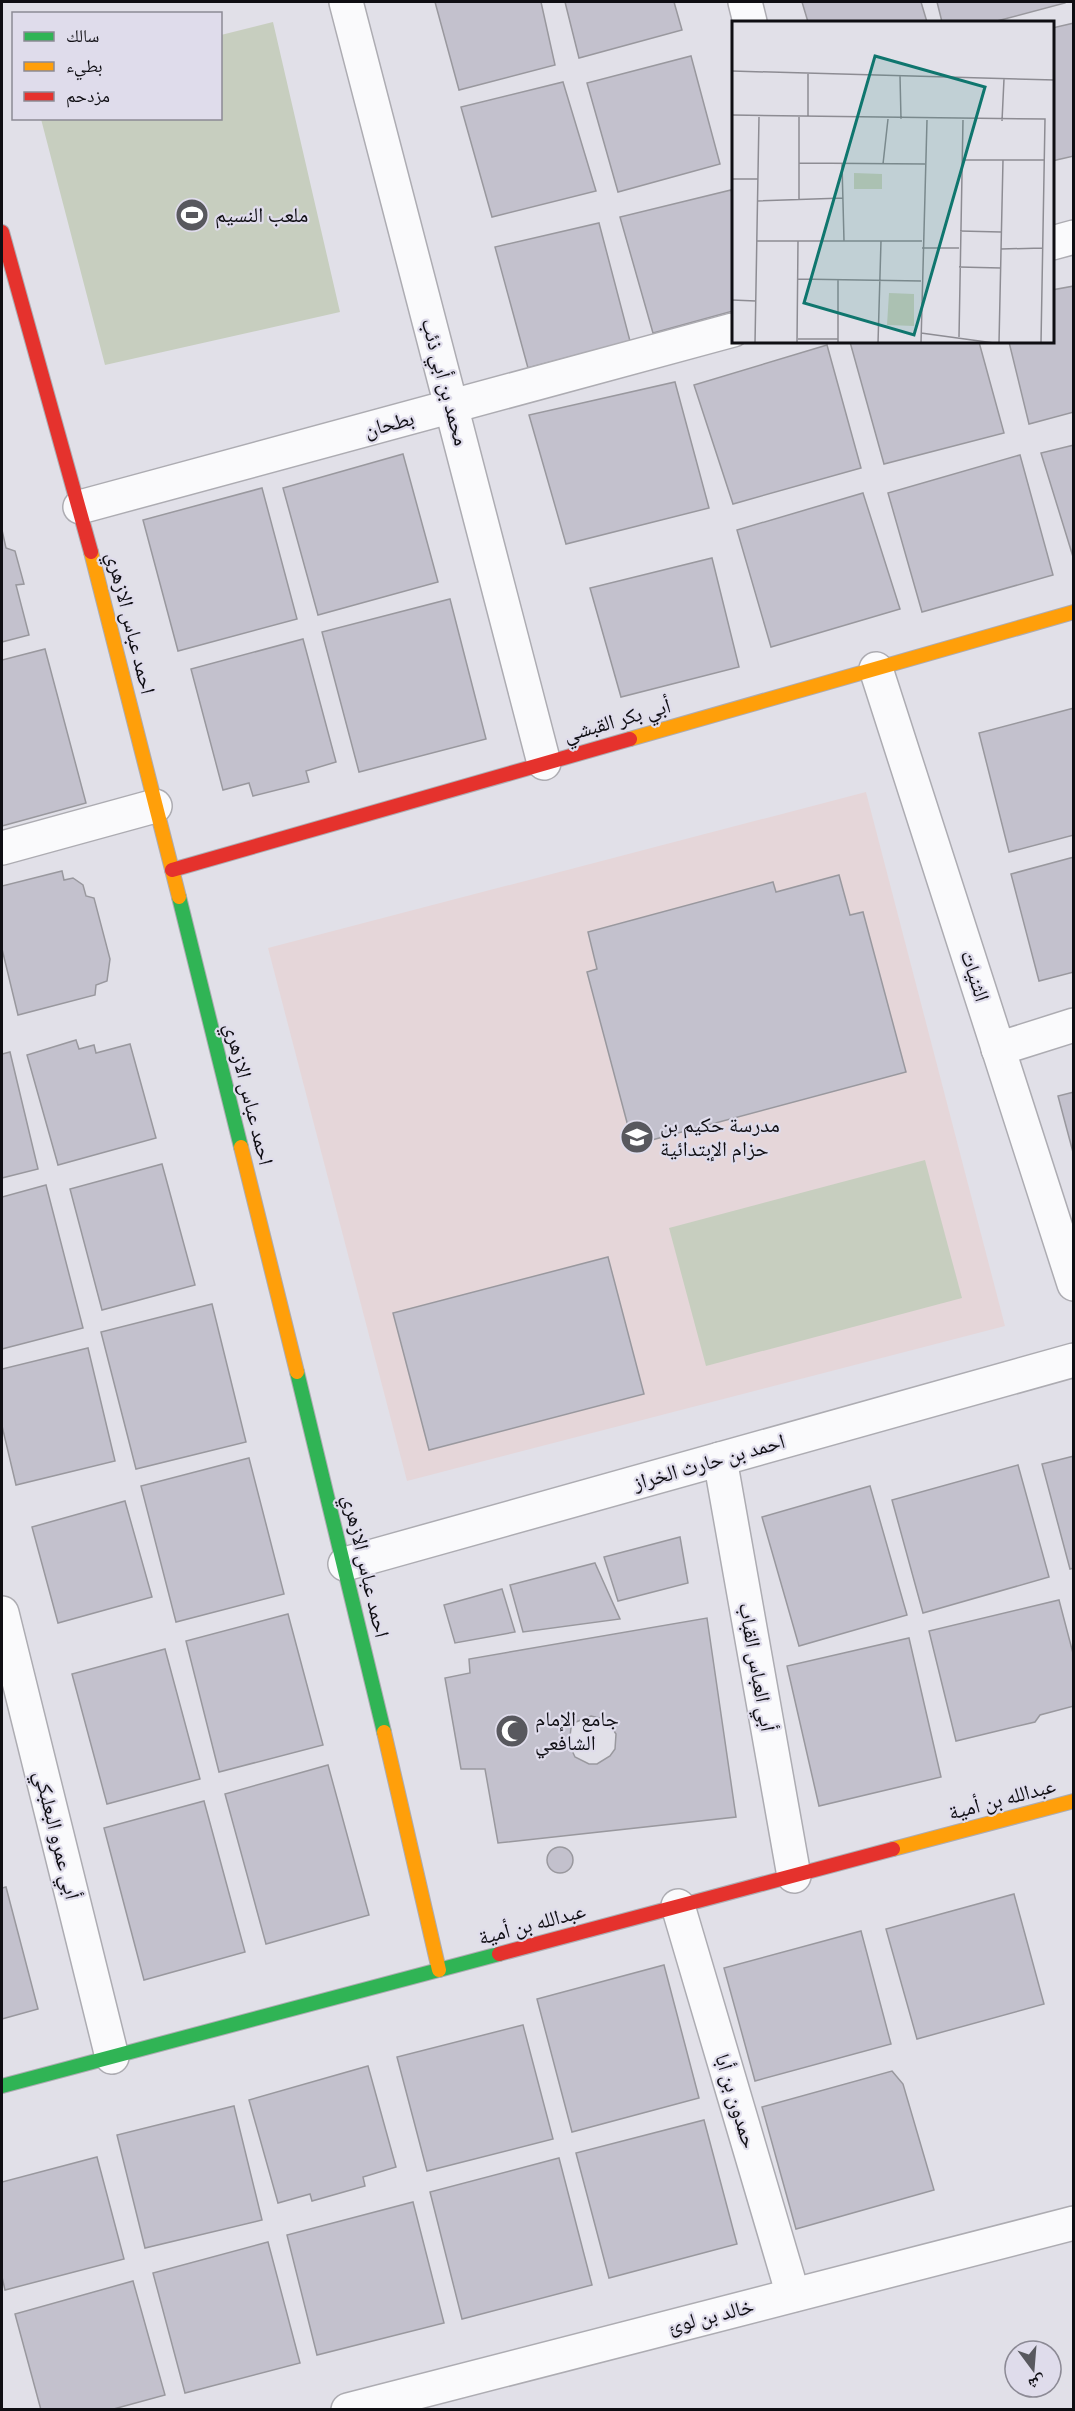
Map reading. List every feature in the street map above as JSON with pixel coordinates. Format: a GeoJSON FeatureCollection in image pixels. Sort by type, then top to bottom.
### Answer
{"type":"FeatureCollection","features":[{"type":"Feature","properties":{"kind":"street","name":"محمد بن أبي ذئب"},"geometry":{"type":"LineString","coordinates":[[346,2],[544,763]]}},
{"type":"Feature","properties":{"kind":"street"},"geometry":{"type":"LineString","coordinates":[[744,2],[750,21]]}},
{"type":"Feature","properties":{"kind":"street","name":"احمد عباس الازهري"},"geometry":{"type":"LineString","coordinates":[[2,232],[80,507],[172,870],[345,1564],[439,1970]]}},
{"type":"Feature","properties":{"kind":"street"},"geometry":{"type":"LineString","coordinates":[[1054,243],[1074,237]]}},
{"type":"Feature","properties":{"kind":"street","name":"بطحان"},"geometry":{"type":"LineString","coordinates":[[80,507],[732,330]]}},
{"type":"Feature","properties":{"kind":"street","name":"أبي بكر القبشي"},"geometry":{"type":"LineString","coordinates":[[172,870],[1074,612]]}},
{"type":"Feature","properties":{"kind":"street","name":"الثنيات"},"geometry":{"type":"LineString","coordinates":[[876,669],[1074,1284]]}},
{"type":"Feature","properties":{"kind":"street"},"geometry":{"type":"LineString","coordinates":[[2,848],[155,806]]}},
{"type":"Feature","properties":{"kind":"street"},"geometry":{"type":"LineString","coordinates":[[998,1049],[1074,1025]]}},
{"type":"Feature","properties":{"kind":"street","name":"احمد بن حارث الخراز"},"geometry":{"type":"LineString","coordinates":[[345,1564],[1074,1360]]}},
{"type":"Feature","properties":{"kind":"street","name":"أبي العباس القباب"},"geometry":{"type":"LineString","coordinates":[[720,1459],[794,1876]]}},
{"type":"Feature","properties":{"kind":"street","name":"أبي عمرو البعلبكي"},"geometry":{"type":"LineString","coordinates":[[2,1613],[12,1705],[112,2057]]}},
{"type":"Feature","properties":{"kind":"street","name":"عبدالله بن أمية"},"geometry":{"type":"LineString","coordinates":[[2,2086],[1074,1801]]}},
{"type":"Feature","properties":{"kind":"street","name":"حمدون بن أبا"},"geometry":{"type":"LineString","coordinates":[[678,1906],[794,2295]]}},
{"type":"Feature","properties":{"kind":"street","name":"خالد بن لوئ"},"geometry":{"type":"LineString","coordinates":[[348,2409],[1074,2223]]}},
{"type":"Feature","properties":{"kind":"shaded area","name":"مدرسة حكيم بن حزام الإبتدائية"},"geometry":{"type":"Polygon","coordinates":[[[866,792],[1005,1326],[407,1481],[268,948],[866,792]]]}},
{"type":"Feature","properties":{"kind":"green space","name":"ملعب النسيم"},"geometry":{"type":"Polygon","coordinates":[[[273,22],[340,312],[105,365],[41,120],[222,120],[222,35],[273,22]]]}},
{"type":"Feature","properties":{"kind":"green space"},"geometry":{"type":"Polygon","coordinates":[[[925,1160],[962,1298],[706,1366],[669,1228],[925,1160]]]}},
{"type":"Feature","properties":{"kind":"building"},"geometry":{"type":"Polygon","coordinates":[[[435,2],[541,2],[555,65],[459,90],[435,2]]]}},
{"type":"Feature","properties":{"kind":"building"},"geometry":{"type":"Polygon","coordinates":[[[565,2],[674,2],[682,30],[579,58],[565,2]]]}},
{"type":"Feature","properties":{"kind":"building"},"geometry":{"type":"Polygon","coordinates":[[[802,2],[921,2],[927,21],[808,21],[802,2]]]}},
{"type":"Feature","properties":{"kind":"building"},"geometry":{"type":"Polygon","coordinates":[[[937,2],[1065,2],[997,21],[942,21],[937,2]]]}},
{"type":"Feature","properties":{"kind":"building"},"geometry":{"type":"Polygon","coordinates":[[[1074,23],[1074,156],[1054,161],[1054,28],[1074,23]]]}},
{"type":"Feature","properties":{"kind":"building"},"geometry":{"type":"Polygon","coordinates":[[[691,56],[720,164],[618,192],[587,83],[691,56]]]}},
{"type":"Feature","properties":{"kind":"building"},"geometry":{"type":"Polygon","coordinates":[[[563,82],[596,191],[492,217],[461,107],[563,82]]]}},
{"type":"Feature","properties":{"kind":"building"},"geometry":{"type":"Polygon","coordinates":[[[731,190],[732,311],[653,333],[620,217],[731,190]]]}},
{"type":"Feature","properties":{"kind":"building"},"geometry":{"type":"Polygon","coordinates":[[[599,223],[630,341],[528,368],[495,247],[599,223]]]}},
{"type":"Feature","properties":{"kind":"building"},"geometry":{"type":"Polygon","coordinates":[[[1074,286],[1074,412],[1029,424],[1009,344],[1054,344],[1054,290],[1074,286]]]}},
{"type":"Feature","properties":{"kind":"building"},"geometry":{"type":"Polygon","coordinates":[[[851,344],[980,344],[1004,433],[884,464],[851,344]]]}},
{"type":"Feature","properties":{"kind":"building"},"geometry":{"type":"Polygon","coordinates":[[[827,345],[861,468],[733,504],[694,385],[827,345]]]}},
{"type":"Feature","properties":{"kind":"building"},"geometry":{"type":"Polygon","coordinates":[[[675,382],[709,508],[566,544],[529,415],[675,382]]]}},
{"type":"Feature","properties":{"kind":"building"},"geometry":{"type":"Polygon","coordinates":[[[1074,445],[1074,560],[1041,453],[1074,445]]]}},
{"type":"Feature","properties":{"kind":"building"},"geometry":{"type":"Polygon","coordinates":[[[403,454],[438,582],[318,615],[283,488],[403,454]]]}},
{"type":"Feature","properties":{"kind":"building"},"geometry":{"type":"Polygon","coordinates":[[[1020,455],[1053,575],[922,612],[888,493],[1020,455]]]}},
{"type":"Feature","properties":{"kind":"building"},"geometry":{"type":"Polygon","coordinates":[[[262,488],[297,619],[178,651],[143,520],[262,488]]]}},
{"type":"Feature","properties":{"kind":"building"},"geometry":{"type":"Polygon","coordinates":[[[863,493],[900,609],[771,647],[737,530],[863,493]]]}},
{"type":"Feature","properties":{"kind":"building"},"geometry":{"type":"Polygon","coordinates":[[[2,530],[6,548],[15,551],[24,584],[16,585],[29,635],[2,642],[2,530]]]}},
{"type":"Feature","properties":{"kind":"building"},"geometry":{"type":"Polygon","coordinates":[[[712,558],[739,667],[621,697],[590,588],[712,558]]]}},
{"type":"Feature","properties":{"kind":"building"},"geometry":{"type":"Polygon","coordinates":[[[450,599],[486,739],[359,772],[322,632],[450,599]]]}},
{"type":"Feature","properties":{"kind":"building"},"geometry":{"type":"Polygon","coordinates":[[[303,639],[336,762],[306,771],[309,782],[253,796],[249,783],[223,790],[191,669],[303,639]]]}},
{"type":"Feature","properties":{"kind":"building"},"geometry":{"type":"Polygon","coordinates":[[[45,649],[86,803],[2,826],[2,660],[45,649]]]}},
{"type":"Feature","properties":{"kind":"building"},"geometry":{"type":"Polygon","coordinates":[[[1074,708],[1074,835],[1009,852],[979,733],[1074,708]]]}},
{"type":"Feature","properties":{"kind":"building"},"geometry":{"type":"Polygon","coordinates":[[[1074,857],[1074,972],[1039,981],[1011,874],[1074,857]]]}},
{"type":"Feature","properties":{"kind":"building"},"geometry":{"type":"Polygon","coordinates":[[[62,871],[64,880],[73,878],[83,885],[86,896],[94,898],[110,959],[107,981],[96,985],[95,995],[18,1015],[2,949],[2,886],[62,871]]]}},
{"type":"Feature","properties":{"kind":"building"},"geometry":{"type":"Polygon","coordinates":[[[839,875],[850,915],[863,912],[906,1072],[633,1145],[587,972],[597,969],[588,932],[773,882],[776,892],[839,875]]]}},
{"type":"Feature","properties":{"kind":"building"},"geometry":{"type":"Polygon","coordinates":[[[76,1040],[79,1049],[94,1045],[96,1053],[130,1044],[156,1138],[58,1165],[27,1055],[76,1040]]]}},
{"type":"Feature","properties":{"kind":"building"},"geometry":{"type":"Polygon","coordinates":[[[10,1052],[38,1169],[2,1178],[2,1054],[10,1052]]]}},
{"type":"Feature","properties":{"kind":"building"},"geometry":{"type":"Polygon","coordinates":[[[1074,1092],[1074,1156],[1058,1096],[1074,1092]]]}},
{"type":"Feature","properties":{"kind":"building"},"geometry":{"type":"Polygon","coordinates":[[[162,1164],[195,1285],[102,1310],[70,1189],[162,1164]]]}},
{"type":"Feature","properties":{"kind":"building"},"geometry":{"type":"Polygon","coordinates":[[[46,1185],[83,1328],[2,1349],[2,1197],[46,1185]]]}},
{"type":"Feature","properties":{"kind":"building"},"geometry":{"type":"Polygon","coordinates":[[[608,1257],[644,1394],[429,1450],[393,1313],[608,1257]]]}},
{"type":"Feature","properties":{"kind":"building"},"geometry":{"type":"Polygon","coordinates":[[[212,1304],[246,1442],[136,1469],[101,1332],[212,1304]]]}},
{"type":"Feature","properties":{"kind":"building"},"geometry":{"type":"Polygon","coordinates":[[[88,1348],[115,1461],[16,1485],[2,1426],[2,1369],[88,1348]]]}},
{"type":"Feature","properties":{"kind":"building"},"geometry":{"type":"Polygon","coordinates":[[[1074,1456],[1074,1568],[1070,1569],[1042,1464],[1074,1456]]]}},
{"type":"Feature","properties":{"kind":"building"},"geometry":{"type":"Polygon","coordinates":[[[249,1458],[284,1594],[176,1622],[141,1486],[249,1458]]]}},
{"type":"Feature","properties":{"kind":"building"},"geometry":{"type":"Polygon","coordinates":[[[1018,1465],[1049,1577],[923,1613],[892,1500],[1018,1465]]]}},
{"type":"Feature","properties":{"kind":"building"},"geometry":{"type":"Polygon","coordinates":[[[870,1486],[907,1615],[799,1646],[762,1517],[870,1486]]]}},
{"type":"Feature","properties":{"kind":"building"},"geometry":{"type":"Polygon","coordinates":[[[125,1501],[152,1597],[58,1623],[32,1527],[125,1501]]]}},
{"type":"Feature","properties":{"kind":"building"},"geometry":{"type":"Polygon","coordinates":[[[680,1537],[688,1583],[618,1601],[604,1557],[680,1537]]]}},
{"type":"Feature","properties":{"kind":"building"},"geometry":{"type":"Polygon","coordinates":[[[595,1563],[620,1619],[523,1632],[510,1585],[595,1563]]]}},
{"type":"Feature","properties":{"kind":"building"},"geometry":{"type":"Polygon","coordinates":[[[502,1589],[515,1632],[455,1643],[444,1605],[502,1589]]]}},
{"type":"Feature","properties":{"kind":"building"},"geometry":{"type":"Polygon","coordinates":[[[1059,1600],[1074,1657],[1074,1706],[1040,1715],[1035,1722],[956,1741],[929,1631],[1059,1600]]]}},
{"type":"Feature","properties":{"kind":"building"},"geometry":{"type":"Polygon","coordinates":[[[288,1614],[323,1745],[219,1772],[186,1641],[288,1614]]]}},
{"type":"Feature","properties":{"kind":"building","name":"جامع الإمام الشافعي"},"geometry":{"type":"Polygon","coordinates":[[[707,1618],[736,1817],[498,1843],[485,1769],[461,1769],[445,1678],[470,1673],[469,1659],[707,1618]],[[591,1716],[576,1722],[571,1728],[569,1744],[575,1757],[589,1764],[597,1764],[610,1756],[615,1749],[616,1734],[607,1720],[591,1716]]]}},
{"type":"Feature","properties":{"kind":"building"},"geometry":{"type":"Polygon","coordinates":[[[909,1638],[941,1777],[819,1806],[787,1666],[909,1638]]]}},
{"type":"Feature","properties":{"kind":"building"},"geometry":{"type":"Polygon","coordinates":[[[165,1649],[200,1779],[107,1804],[72,1674],[165,1649]]]}},
{"type":"Feature","properties":{"kind":"building"},"geometry":{"type":"Polygon","coordinates":[[[328,1765],[369,1915],[266,1944],[225,1794],[328,1765]]]}},
{"type":"Feature","properties":{"kind":"building"},"geometry":{"type":"Polygon","coordinates":[[[204,1801],[245,1952],[144,1980],[104,1828],[204,1801]]]}},
{"type":"Feature","properties":{"kind":"building"},"geometry":{"type":"Polygon","coordinates":[[[560,1847],[569,1851],[573,1860],[569,1869],[560,1873],[551,1869],[547,1860],[551,1851],[560,1847]]]}},
{"type":"Feature","properties":{"kind":"building"},"geometry":{"type":"Polygon","coordinates":[[[6,1887],[38,2009],[2,2019],[2,1888],[6,1887]]]}},
{"type":"Feature","properties":{"kind":"building"},"geometry":{"type":"Polygon","coordinates":[[[1014,1894],[1044,2004],[917,2039],[886,1929],[1014,1894]]]}},
{"type":"Feature","properties":{"kind":"building"},"geometry":{"type":"Polygon","coordinates":[[[861,1931],[891,2044],[755,2081],[724,1968],[861,1931]]]}},
{"type":"Feature","properties":{"kind":"building"},"geometry":{"type":"Polygon","coordinates":[[[664,1965],[699,2098],[572,2132],[537,1999],[664,1965]]]}},
{"type":"Feature","properties":{"kind":"building"},"geometry":{"type":"Polygon","coordinates":[[[523,2025],[553,2139],[427,2171],[397,2057],[523,2025]]]}},
{"type":"Feature","properties":{"kind":"building"},"geometry":{"type":"Polygon","coordinates":[[[368,2066],[396,2167],[363,2177],[365,2186],[312,2201],[310,2194],[278,2203],[249,2100],[368,2066]]]}},
{"type":"Feature","properties":{"kind":"building"},"geometry":{"type":"Polygon","coordinates":[[[892,2071],[903,2084],[934,2190],[796,2229],[762,2107],[892,2071]]]}},
{"type":"Feature","properties":{"kind":"building"},"geometry":{"type":"Polygon","coordinates":[[[234,2106],[262,2220],[145,2248],[117,2135],[234,2106]]]}},
{"type":"Feature","properties":{"kind":"building"},"geometry":{"type":"Polygon","coordinates":[[[704,2120],[737,2244],[609,2278],[576,2153],[704,2120]]]}},
{"type":"Feature","properties":{"kind":"building"},"geometry":{"type":"Polygon","coordinates":[[[97,2157],[124,2259],[5,2290],[2,2277],[2,2182],[97,2157]]]}},
{"type":"Feature","properties":{"kind":"building"},"geometry":{"type":"Polygon","coordinates":[[[559,2158],[592,2285],[462,2319],[430,2192],[559,2158]]]}},
{"type":"Feature","properties":{"kind":"building"},"geometry":{"type":"Polygon","coordinates":[[[413,2202],[444,2323],[317,2355],[287,2235],[413,2202]]]}},
{"type":"Feature","properties":{"kind":"building"},"geometry":{"type":"Polygon","coordinates":[[[268,2242],[300,2363],[185,2393],[153,2273],[268,2242]]]}},
{"type":"Feature","properties":{"kind":"building"},"geometry":{"type":"Polygon","coordinates":[[[133,2281],[165,2395],[110,2410],[41,2410],[15,2314],[133,2281]]]}},
{"type":"Feature","properties":{"kind":"traffic: fast"},"geometry":{"type":"LineString","coordinates":[[179,897],[241,1147]]}},
{"type":"Feature","properties":{"kind":"traffic: fast"},"geometry":{"type":"LineString","coordinates":[[297,1372],[384,1732]]}},
{"type":"Feature","properties":{"kind":"traffic: fast"},"geometry":{"type":"LineString","coordinates":[[2,2086],[499,1954]]}},
{"type":"Feature","properties":{"kind":"traffic: slow"},"geometry":{"type":"LineString","coordinates":[[91,552],[179,897]]}},
{"type":"Feature","properties":{"kind":"traffic: slow"},"geometry":{"type":"LineString","coordinates":[[630,739],[1074,612]]}},
{"type":"Feature","properties":{"kind":"traffic: slow"},"geometry":{"type":"LineString","coordinates":[[241,1147],[297,1372]]}},
{"type":"Feature","properties":{"kind":"traffic: slow"},"geometry":{"type":"LineString","coordinates":[[384,1732],[439,1970]]}},
{"type":"Feature","properties":{"kind":"traffic: slow"},"geometry":{"type":"LineString","coordinates":[[893,1849],[1074,1801]]}},
{"type":"Feature","properties":{"kind":"traffic: jam"},"geometry":{"type":"LineString","coordinates":[[2,232],[91,552]]}},
{"type":"Feature","properties":{"kind":"traffic: jam"},"geometry":{"type":"LineString","coordinates":[[172,870],[630,739]]}},
{"type":"Feature","properties":{"kind":"traffic: jam"},"geometry":{"type":"LineString","coordinates":[[499,1954],[893,1849]]}},
{"type":"Feature","properties":{"kind":"place","name":"ملعب النسيم"},"geometry":{"type":"Point","coordinates":[192,215]}},
{"type":"Feature","properties":{"kind":"place","name":"مدرسة حكيم بن حزام الإبتدائية"},"geometry":{"type":"Point","coordinates":[637,1137]}},
{"type":"Feature","properties":{"kind":"place","name":"جامع الإمام الشافعي"},"geometry":{"type":"Point","coordinates":[512,1731]}}]}
